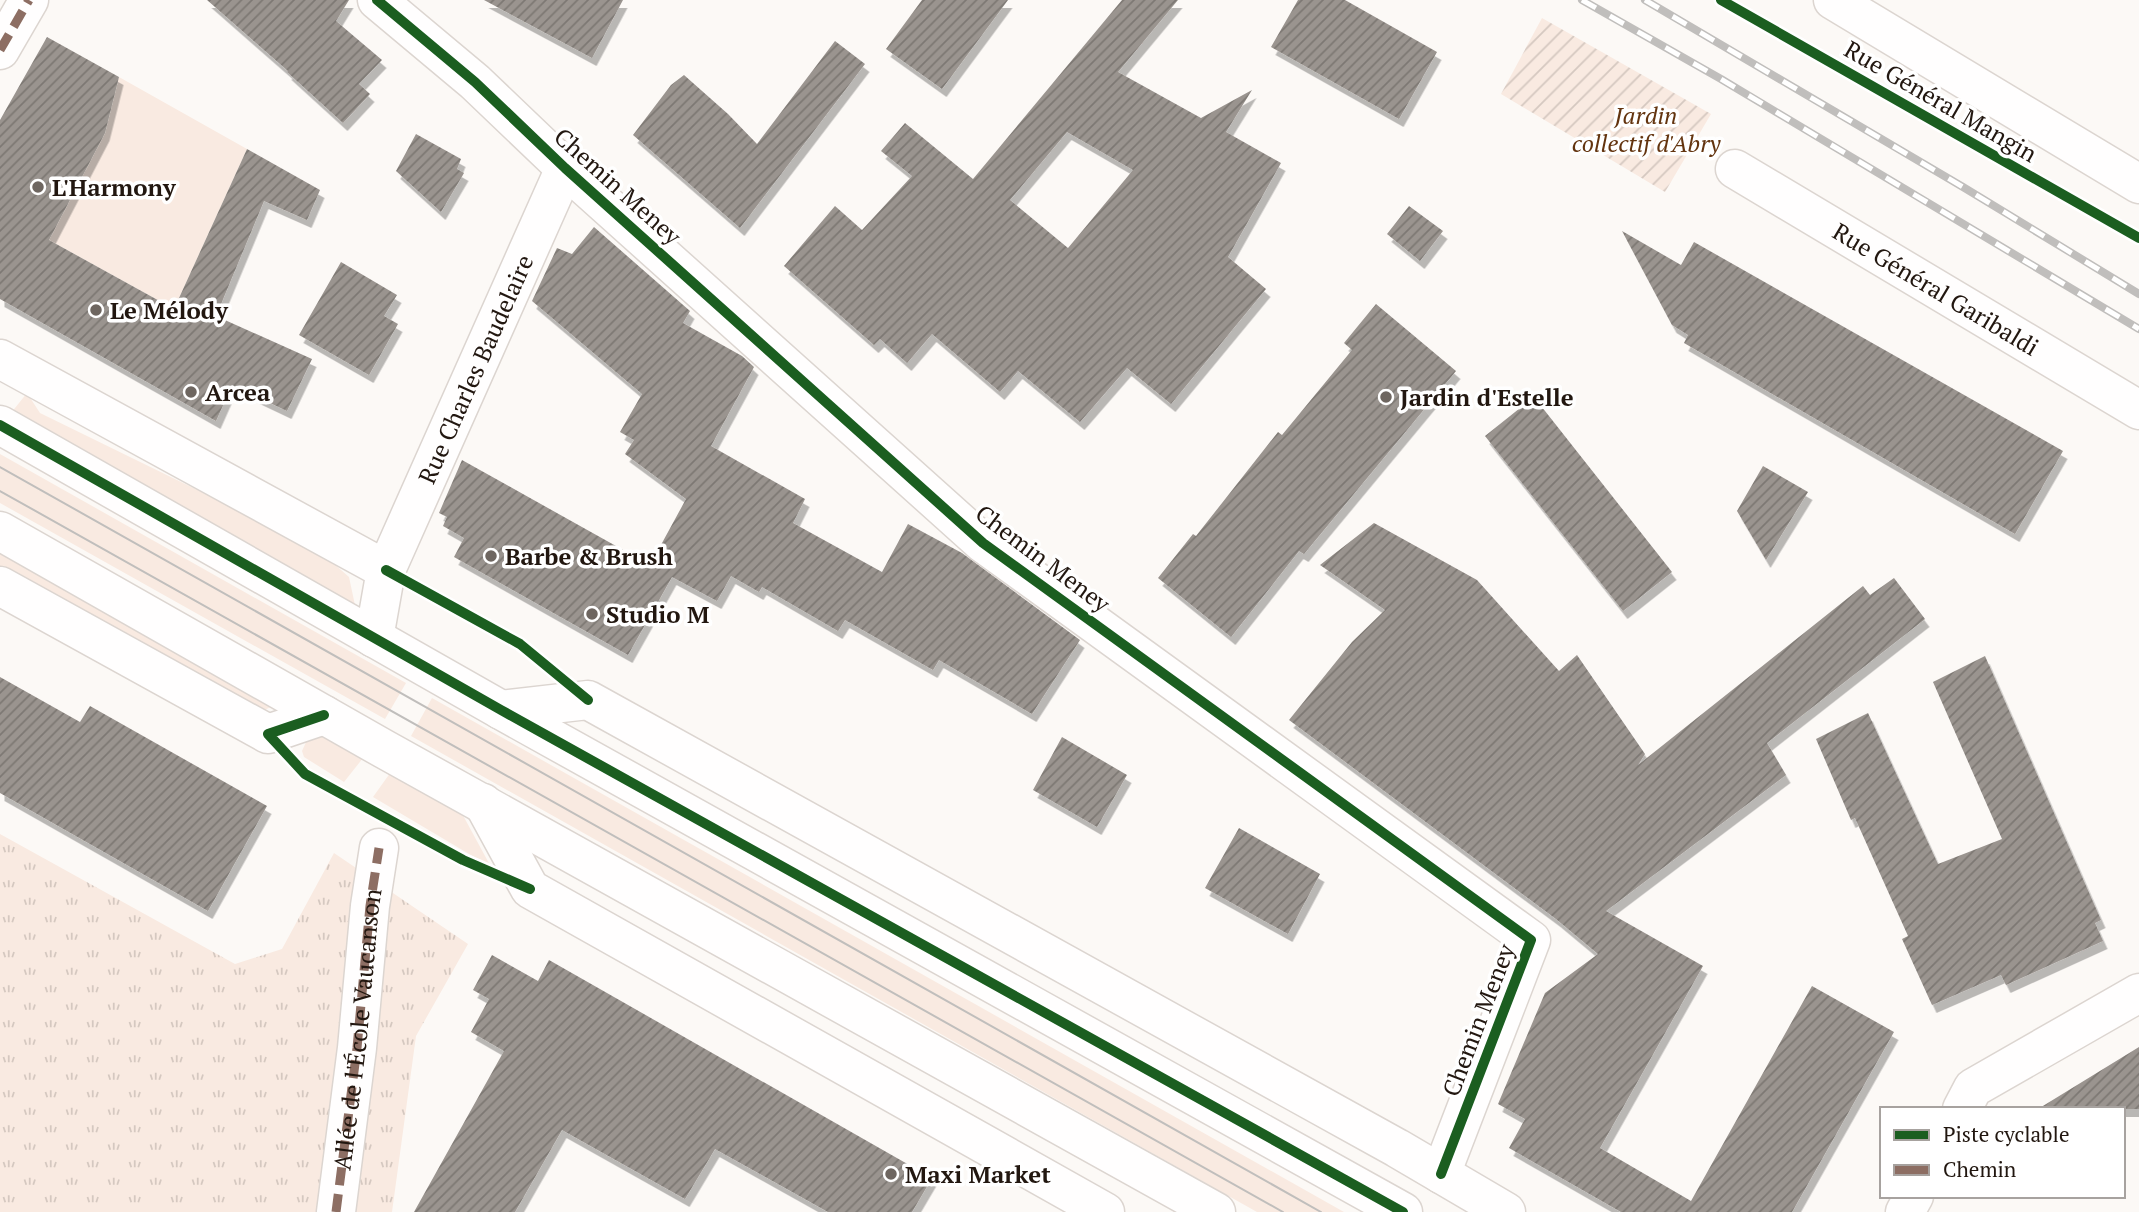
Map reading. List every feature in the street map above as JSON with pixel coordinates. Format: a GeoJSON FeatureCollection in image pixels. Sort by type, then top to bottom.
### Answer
{"type":"FeatureCollection","features":[{"type":"Feature","properties":{"kind":"street"},"geometry":{"type":"LineString","coordinates":[[0,50],[29,0]]}},
{"type":"Feature","properties":{"kind":"street","name":"Chemin Meney"},"geometry":{"type":"LineString","coordinates":[[377,0],[475,82],[565,168],[983,543],[1531,940],[1441,1174]]}},
{"type":"Feature","properties":{"kind":"street","name":"Rue Général Mangin"},"geometry":{"type":"LineString","coordinates":[[1833,0],[2139,184]]}},
{"type":"Feature","properties":{"kind":"street","name":"Rue Charles Baudelaire"},"geometry":{"type":"LineString","coordinates":[[374,638],[386,570],[565,168]]}},
{"type":"Feature","properties":{"kind":"street","name":"Rue Général Garibaldi"},"geometry":{"type":"LineString","coordinates":[[1735,169],[2139,410]]}},
{"type":"Feature","properties":{"kind":"street"},"geometry":{"type":"LineString","coordinates":[[0,359],[386,570]]}},
{"type":"Feature","properties":{"kind":"street"},"geometry":{"type":"LineString","coordinates":[[0,425],[502,710],[1404,1212]]}},
{"type":"Feature","properties":{"kind":"street"},"geometry":{"type":"LineString","coordinates":[[0,531],[324,715],[1216,1212]]}},
{"type":"Feature","properties":{"kind":"street"},"geometry":{"type":"LineString","coordinates":[[0,586],[268,734],[324,715]]}},
{"type":"Feature","properties":{"kind":"street"},"geometry":{"type":"LineString","coordinates":[[502,710],[588,700],[1506,1212]]}},
{"type":"Feature","properties":{"kind":"street"},"geometry":{"type":"LineString","coordinates":[[483,803],[530,889],[1105,1212]]}},
{"type":"Feature","properties":{"kind":"street","name":"Allée de l'École Vaucanson"},"geometry":{"type":"LineString","coordinates":[[336,1212],[357,1048],[370,906],[379,848]]}},
{"type":"Feature","properties":{"kind":"street"},"geometry":{"type":"LineString","coordinates":[[1963,1107],[1973,1088],[2139,993]]}},
{"type":"Feature","properties":{"kind":"green space","name":"Jardin collectif d'Abry"},"geometry":{"type":"Polygon","coordinates":[[[1542,18],[1711,114],[1665,192],[1501,94],[1542,18]]]}},
{"type":"Feature","properties":{"kind":"green space"},"geometry":{"type":"Polygon","coordinates":[[[119,77],[247,149],[174,309],[49,240],[105,133],[119,77]]]}},
{"type":"Feature","properties":{"kind":"green space"},"geometry":{"type":"Polygon","coordinates":[[[27,393],[40,413],[316,548],[349,577],[356,610],[11,413],[27,393]]]}},
{"type":"Feature","properties":{"kind":"green space"},"geometry":{"type":"Polygon","coordinates":[[[0,454],[406,683],[385,719],[0,503],[0,454]]]}},
{"type":"Feature","properties":{"kind":"green space"},"geometry":{"type":"Polygon","coordinates":[[[0,551],[275,705],[254,715],[0,568],[0,551]]]}},
{"type":"Feature","properties":{"kind":"green space"},"geometry":{"type":"Polygon","coordinates":[[[432,698],[1344,1212],[1257,1212],[411,736],[432,698]]]}},
{"type":"Feature","properties":{"kind":"green space"},"geometry":{"type":"Polygon","coordinates":[[[321,737],[342,740],[367,753],[344,782],[304,757],[302,751],[307,740],[321,737]]]}},
{"type":"Feature","properties":{"kind":"green space"},"geometry":{"type":"Polygon","coordinates":[[[393,769],[459,808],[491,867],[373,797],[393,769]]]}},
{"type":"Feature","properties":{"kind":"green space"},"geometry":{"type":"Polygon","coordinates":[[[0,834],[235,964],[282,949],[334,853],[468,944],[416,1036],[392,1212],[0,1212],[0,834]]]}},
{"type":"Feature","properties":{"kind":"building"},"geometry":{"type":"Polygon","coordinates":[[[207,0],[349,0],[336,21],[382,60],[359,84],[370,94],[343,123],[207,0]]]}},
{"type":"Feature","properties":{"kind":"building"},"geometry":{"type":"Polygon","coordinates":[[[484,0],[623,0],[592,58],[484,0]]]}},
{"type":"Feature","properties":{"kind":"building"},"geometry":{"type":"Polygon","coordinates":[[[922,0],[1008,0],[942,89],[886,49],[922,0]]]}},
{"type":"Feature","properties":{"kind":"building"},"geometry":{"type":"Polygon","coordinates":[[[1122,0],[1178,0],[1118,72],[1201,118],[1252,90],[1226,132],[1281,163],[1228,257],[1266,289],[1171,404],[1127,368],[1080,422],[1018,371],[1000,392],[932,334],[907,363],[880,339],[874,345],[784,266],[835,206],[862,230],[912,176],[881,151],[905,123],[973,179],[1122,0]],[[1067,132],[1010,200],[1068,248],[1133,170],[1067,132]]]}},
{"type":"Feature","properties":{"kind":"building"},"geometry":{"type":"Polygon","coordinates":[[[1298,0],[1345,0],[1437,52],[1399,119],[1271,47],[1298,0]]]}},
{"type":"Feature","properties":{"kind":"building"},"geometry":{"type":"Polygon","coordinates":[[[47,37],[119,77],[105,133],[49,240],[174,309],[247,149],[320,190],[307,220],[264,201],[216,316],[312,359],[287,411],[232,385],[216,421],[0,299],[0,120],[47,37]]]}},
{"type":"Feature","properties":{"kind":"building"},"geometry":{"type":"Polygon","coordinates":[[[835,41],[865,64],[740,228],[633,135],[671,85],[684,75],[757,144],[835,41]]]}},
{"type":"Feature","properties":{"kind":"building"},"geometry":{"type":"Polygon","coordinates":[[[416,134],[461,159],[457,169],[464,173],[441,212],[396,171],[416,134]]]}},
{"type":"Feature","properties":{"kind":"building"},"geometry":{"type":"Polygon","coordinates":[[[1409,206],[1443,231],[1420,261],[1387,234],[1409,206]]]}},
{"type":"Feature","properties":{"kind":"building"},"geometry":{"type":"Polygon","coordinates":[[[594,227],[690,311],[683,323],[742,356],[754,367],[711,446],[805,499],[793,523],[882,572],[908,524],[962,553],[1080,640],[1032,714],[939,660],[933,670],[845,620],[838,631],[762,587],[759,592],[731,576],[717,601],[672,577],[628,655],[454,557],[464,538],[443,526],[447,517],[439,513],[462,460],[650,565],[686,499],[625,454],[634,440],[620,432],[642,394],[532,301],[557,248],[572,254],[594,227]]]}},
{"type":"Feature","properties":{"kind":"building"},"geometry":{"type":"Polygon","coordinates":[[[1622,231],[1681,265],[1694,242],[2063,451],[2015,534],[1684,343],[1688,335],[1672,325],[1622,231]]]}},
{"type":"Feature","properties":{"kind":"building"},"geometry":{"type":"Polygon","coordinates":[[[341,262],[397,295],[384,316],[398,324],[369,375],[299,335],[341,262]]]}},
{"type":"Feature","properties":{"kind":"building"},"geometry":{"type":"Polygon","coordinates":[[[1376,304],[1456,371],[1304,554],[1299,551],[1231,637],[1158,578],[1193,534],[1196,536],[1278,432],[1282,435],[1352,350],[1344,343],[1376,304]]]}},
{"type":"Feature","properties":{"kind":"building"},"geometry":{"type":"Polygon","coordinates":[[[1534,397],[1672,572],[1623,611],[1485,436],[1534,397]]]}},
{"type":"Feature","properties":{"kind":"building"},"geometry":{"type":"Polygon","coordinates":[[[1763,466],[1808,492],[1766,560],[1737,511],[1763,466]]]}},
{"type":"Feature","properties":{"kind":"building"},"geometry":{"type":"Polygon","coordinates":[[[1374,523],[1477,580],[1559,671],[1577,655],[1645,754],[1638,765],[1863,586],[1870,595],[1894,578],[1925,619],[1767,743],[1786,775],[1606,911],[1703,966],[1600,1148],[1691,1201],[1812,986],[1894,1032],[1792,1212],[1621,1212],[1509,1148],[1525,1119],[1498,1104],[1545,993],[1598,954],[1556,919],[1289,720],[1352,642],[1385,610],[1320,565],[1374,523]]]}},
{"type":"Feature","properties":{"kind":"building"},"geometry":{"type":"Polygon","coordinates":[[[1985,656],[2101,920],[2095,923],[2103,941],[2006,985],[2001,975],[1932,1005],[1902,939],[1908,936],[1855,818],[1851,820],[1816,739],[1868,713],[1938,864],[2002,839],[1933,682],[1985,656]]]}},
{"type":"Feature","properties":{"kind":"building"},"geometry":{"type":"Polygon","coordinates":[[[0,677],[80,722],[90,706],[267,806],[208,911],[0,793],[0,677]]]}},
{"type":"Feature","properties":{"kind":"building"},"geometry":{"type":"Polygon","coordinates":[[[1062,737],[1127,775],[1097,827],[1033,790],[1062,737]]]}},
{"type":"Feature","properties":{"kind":"building"},"geometry":{"type":"Polygon","coordinates":[[[1239,828],[1320,874],[1288,934],[1205,888],[1239,828]]]}},
{"type":"Feature","properties":{"kind":"building"},"geometry":{"type":"Polygon","coordinates":[[[492,955],[538,981],[549,960],[932,1178],[912,1212],[828,1212],[715,1149],[685,1199],[562,1130],[515,1212],[414,1212],[504,1051],[471,1032],[489,999],[473,990],[492,955]]]}},
{"type":"Feature","properties":{"kind":"building"},"geometry":{"type":"Polygon","coordinates":[[[2139,1047],[2139,1109],[2041,1107],[2139,1047]]]}},
{"type":"Feature","properties":{"kind":"tram line"},"geometry":{"type":"LineString","coordinates":[[0,467],[1321,1212]]}},
{"type":"Feature","properties":{"kind":"tram line"},"geometry":{"type":"LineString","coordinates":[[0,491],[1283,1212]]}},
{"type":"Feature","properties":{"kind":"railway"},"geometry":{"type":"LineString","coordinates":[[1582,0],[1721,79],[2139,329]]}},
{"type":"Feature","properties":{"kind":"railway"},"geometry":{"type":"LineString","coordinates":[[1645,0],[2139,294]]}},
{"type":"Feature","properties":{"kind":"marked path"},"geometry":{"type":"LineString","coordinates":[[0,50],[29,0]]}},
{"type":"Feature","properties":{"kind":"marked path"},"geometry":{"type":"LineString","coordinates":[[336,1212],[357,1048],[370,906],[379,848]]}},
{"type":"Feature","properties":{"kind":"cycle path"},"geometry":{"type":"LineString","coordinates":[[377,0],[475,82],[565,168],[983,543],[1531,940],[1441,1174]]}},
{"type":"Feature","properties":{"kind":"cycle path"},"geometry":{"type":"LineString","coordinates":[[1721,0],[2139,238]]}},
{"type":"Feature","properties":{"kind":"cycle path"},"geometry":{"type":"LineString","coordinates":[[0,425],[501,710],[1403,1212]]}},
{"type":"Feature","properties":{"kind":"cycle path"},"geometry":{"type":"LineString","coordinates":[[386,570],[520,644],[588,700]]}},
{"type":"Feature","properties":{"kind":"cycle path"},"geometry":{"type":"LineString","coordinates":[[324,715],[268,734],[305,774],[463,860],[530,889]]}},
{"type":"Feature","properties":{"kind":"place","name":"L'Harmony"},"geometry":{"type":"Point","coordinates":[38,187]}},
{"type":"Feature","properties":{"kind":"place","name":"Le Mélody"},"geometry":{"type":"Point","coordinates":[96,310]}},
{"type":"Feature","properties":{"kind":"place","name":"Arcea"},"geometry":{"type":"Point","coordinates":[191,392]}},
{"type":"Feature","properties":{"kind":"place","name":"Jardin d'Estelle"},"geometry":{"type":"Point","coordinates":[1386,397]}},
{"type":"Feature","properties":{"kind":"place","name":"Barbe & Brush"},"geometry":{"type":"Point","coordinates":[491,556]}},
{"type":"Feature","properties":{"kind":"place","name":"Studio M"},"geometry":{"type":"Point","coordinates":[592,614]}},
{"type":"Feature","properties":{"kind":"place","name":"Maxi Market"},"geometry":{"type":"Point","coordinates":[891,1174]}}]}
